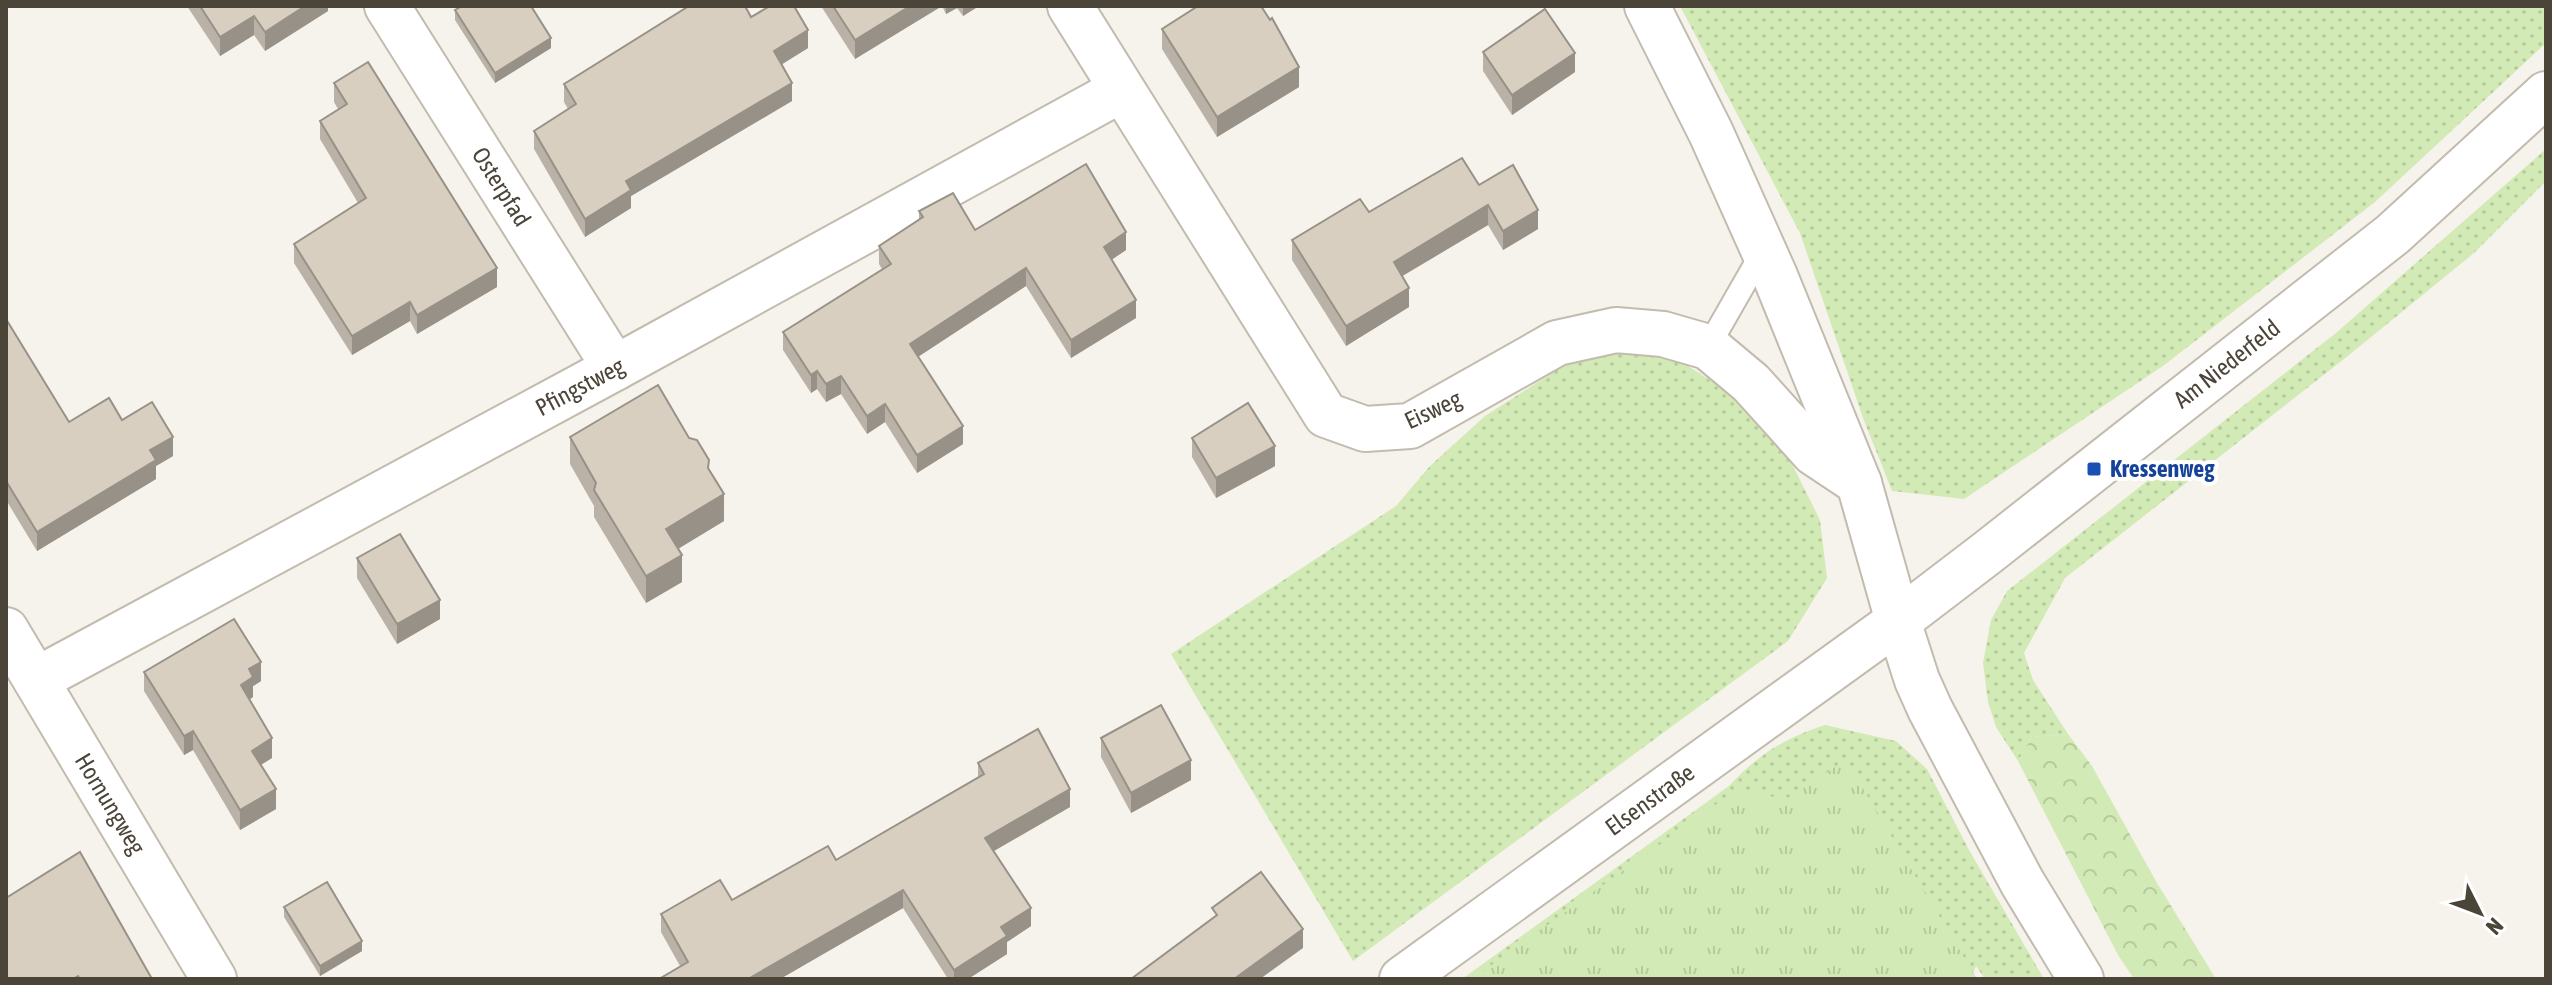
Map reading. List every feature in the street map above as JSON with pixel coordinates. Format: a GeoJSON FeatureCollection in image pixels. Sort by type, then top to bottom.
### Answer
{"type":"FeatureCollection","features":[{"type":"Feature","properties":{"kind":"street","name":"Osterpfad"},"geometry":{"type":"LineString","coordinates":[[387,6],[615,368]]}},
{"type":"Feature","properties":{"kind":"street","name":"Eisweg"},"geometry":{"type":"LineString","coordinates":[[1070,6],[1326,415],[1365,429],[1410,426],[1557,343],[1616,330],[1663,334],[1708,347],[1751,383],[1814,453],[1859,483]]}},
{"type":"Feature","properties":{"kind":"street"},"geometry":{"type":"LineString","coordinates":[[1647,6],[1711,133],[1859,483],[1917,680],[2022,882],[2081,979]]}},
{"type":"Feature","properties":{"kind":"street","name":"Pfingstweg"},"geometry":{"type":"LineString","coordinates":[[36,680],[615,368],[1121,90]]}},
{"type":"Feature","properties":{"kind":"street","name":"Am Niederfeld"},"geometry":{"type":"LineString","coordinates":[[1898,621],[2393,234],[2546,94]]}},
{"type":"Feature","properties":{"kind":"street","name":"Elsenstraße"},"geometry":{"type":"LineString","coordinates":[[1402,979],[1898,621]]}},
{"type":"Feature","properties":{"kind":"street","name":"Hornungweg"},"geometry":{"type":"LineString","coordinates":[[6,630],[214,979]]}},
{"type":"Feature","properties":{"kind":"lane"},"geometry":{"type":"LineString","coordinates":[[1708,347],[1763,251]]}},
{"type":"Feature","properties":{"kind":"green space"},"geometry":{"type":"Polygon","coordinates":[[[1680,6],[2546,6],[2546,43],[2375,202],[2163,366],[1964,499],[1892,491],[1863,418],[1800,233],[1680,6]]]}},
{"type":"Feature","properties":{"kind":"green space"},"geometry":{"type":"Polygon","coordinates":[[[2546,149],[2546,181],[2474,253],[2065,578],[2024,653],[2033,680],[2068,734],[2032,737],[2018,761],[1996,727],[1988,702],[1983,663],[1991,620],[2007,591],[2336,333],[2546,149]]]}},
{"type":"Feature","properties":{"kind":"green space"},"geometry":{"type":"Polygon","coordinates":[[[1625,350],[1682,362],[1728,392],[1787,454],[1820,520],[1827,578],[1788,641],[1353,961],[1171,654],[1396,506],[1430,466],[1485,416],[1566,364],[1625,350]]]}},
{"type":"Feature","properties":{"kind":"green space"},"geometry":{"type":"Polygon","coordinates":[[[1825,725],[1896,741],[1927,769],[1969,850],[2044,979],[1985,979],[1976,966],[1971,979],[1462,979],[1729,786],[1761,756],[1796,736],[1825,725]]]}},
{"type":"Feature","properties":{"kind":"green space"},"geometry":{"type":"Polygon","coordinates":[[[2068,734],[2092,766],[2157,883],[2216,979],[2134,979],[2118,955],[2018,761],[2032,737],[2068,734]]]}},
{"type":"Feature","properties":{"kind":"green space"},"geometry":{"type":"Polygon","coordinates":[[[1846,760],[1977,979],[1472,979],[1736,790],[1786,799],[1846,760]]]}},
{"type":"Feature","properties":{"kind":"building"},"geometry":{"type":"Polygon","coordinates":[[[200,6],[305,6],[265,32],[254,16],[220,37],[200,6]]]}},
{"type":"Feature","properties":{"kind":"building"},"geometry":{"type":"Polygon","coordinates":[[[462,6],[531,6],[551,38],[495,73],[455,10],[462,6]]]}},
{"type":"Feature","properties":{"kind":"building"},"geometry":{"type":"Polygon","coordinates":[[[689,6],[745,6],[751,17],[770,6],[794,6],[808,30],[774,51],[792,83],[626,181],[631,190],[585,219],[534,131],[576,104],[564,84],[689,6]]]}},
{"type":"Feature","properties":{"kind":"building"},"geometry":{"type":"Polygon","coordinates":[[[833,6],[910,6],[855,40],[833,6]]]}},
{"type":"Feature","properties":{"kind":"building"},"geometry":{"type":"Polygon","coordinates":[[[1198,6],[1261,6],[1270,20],[1272,18],[1299,67],[1217,117],[1162,29],[1198,6]]]}},
{"type":"Feature","properties":{"kind":"building"},"geometry":{"type":"Polygon","coordinates":[[[1545,9],[1575,53],[1512,95],[1483,52],[1545,9]]]}},
{"type":"Feature","properties":{"kind":"building"},"geometry":{"type":"Polygon","coordinates":[[[368,62],[497,268],[417,315],[410,302],[352,336],[294,244],[366,198],[320,121],[347,104],[334,83],[368,62]]]}},
{"type":"Feature","properties":{"kind":"building"},"geometry":{"type":"Polygon","coordinates":[[[1462,158],[1479,185],[1513,165],[1538,210],[1503,231],[1488,205],[1394,262],[1409,288],[1346,326],[1292,240],[1360,199],[1369,212],[1462,158]]]}},
{"type":"Feature","properties":{"kind":"building"},"geometry":{"type":"Polygon","coordinates":[[[1086,164],[1126,232],[1104,247],[1136,300],[1071,340],[1026,268],[910,344],[963,426],[917,455],[885,404],[867,416],[841,376],[826,384],[817,371],[811,375],[783,332],[891,264],[879,246],[923,217],[919,211],[953,193],[975,230],[1086,164]]]}},
{"type":"Feature","properties":{"kind":"building"},"geometry":{"type":"Polygon","coordinates":[[[6,319],[69,422],[109,398],[122,420],[152,402],[173,437],[150,450],[156,460],[37,532],[6,481],[6,319]]]}},
{"type":"Feature","properties":{"kind":"building"},"geometry":{"type":"Polygon","coordinates":[[[658,385],[689,438],[697,440],[709,460],[708,468],[724,494],[666,529],[682,555],[646,576],[594,490],[596,483],[570,437],[658,385]]]}},
{"type":"Feature","properties":{"kind":"building"},"geometry":{"type":"Polygon","coordinates":[[[1248,403],[1275,446],[1216,478],[1192,438],[1248,403]]]}},
{"type":"Feature","properties":{"kind":"building"},"geometry":{"type":"Polygon","coordinates":[[[400,534],[440,600],[397,624],[357,558],[400,534]]]}},
{"type":"Feature","properties":{"kind":"building"},"geometry":{"type":"Polygon","coordinates":[[[234,619],[261,662],[249,669],[253,677],[241,685],[272,738],[252,751],[276,789],[240,810],[193,731],[184,736],[144,672],[234,619]]]}},
{"type":"Feature","properties":{"kind":"building"},"geometry":{"type":"Polygon","coordinates":[[[1161,705],[1191,760],[1131,793],[1101,738],[1161,705]]]}},
{"type":"Feature","properties":{"kind":"building"},"geometry":{"type":"Polygon","coordinates":[[[1038,729],[1070,789],[985,838],[1031,908],[1001,927],[1007,936],[954,970],[903,890],[748,979],[659,979],[688,962],[661,914],[720,880],[732,900],[828,846],[836,860],[984,774],[978,763],[1038,729]]]}},
{"type":"Feature","properties":{"kind":"building"},"geometry":{"type":"Polygon","coordinates":[[[80,852],[152,979],[80,979],[78,976],[73,979],[6,979],[6,898],[80,852]]]}},
{"type":"Feature","properties":{"kind":"building"},"geometry":{"type":"Polygon","coordinates":[[[1261,872],[1303,929],[1234,979],[1131,979],[1217,915],[1212,908],[1261,872]]]}},
{"type":"Feature","properties":{"kind":"building"},"geometry":{"type":"Polygon","coordinates":[[[327,882],[362,941],[320,966],[284,907],[327,882]]]}},
{"type":"Feature","properties":{"kind":"place","name":"Kressenweg"},"geometry":{"type":"Point","coordinates":[2094,469]}}]}
